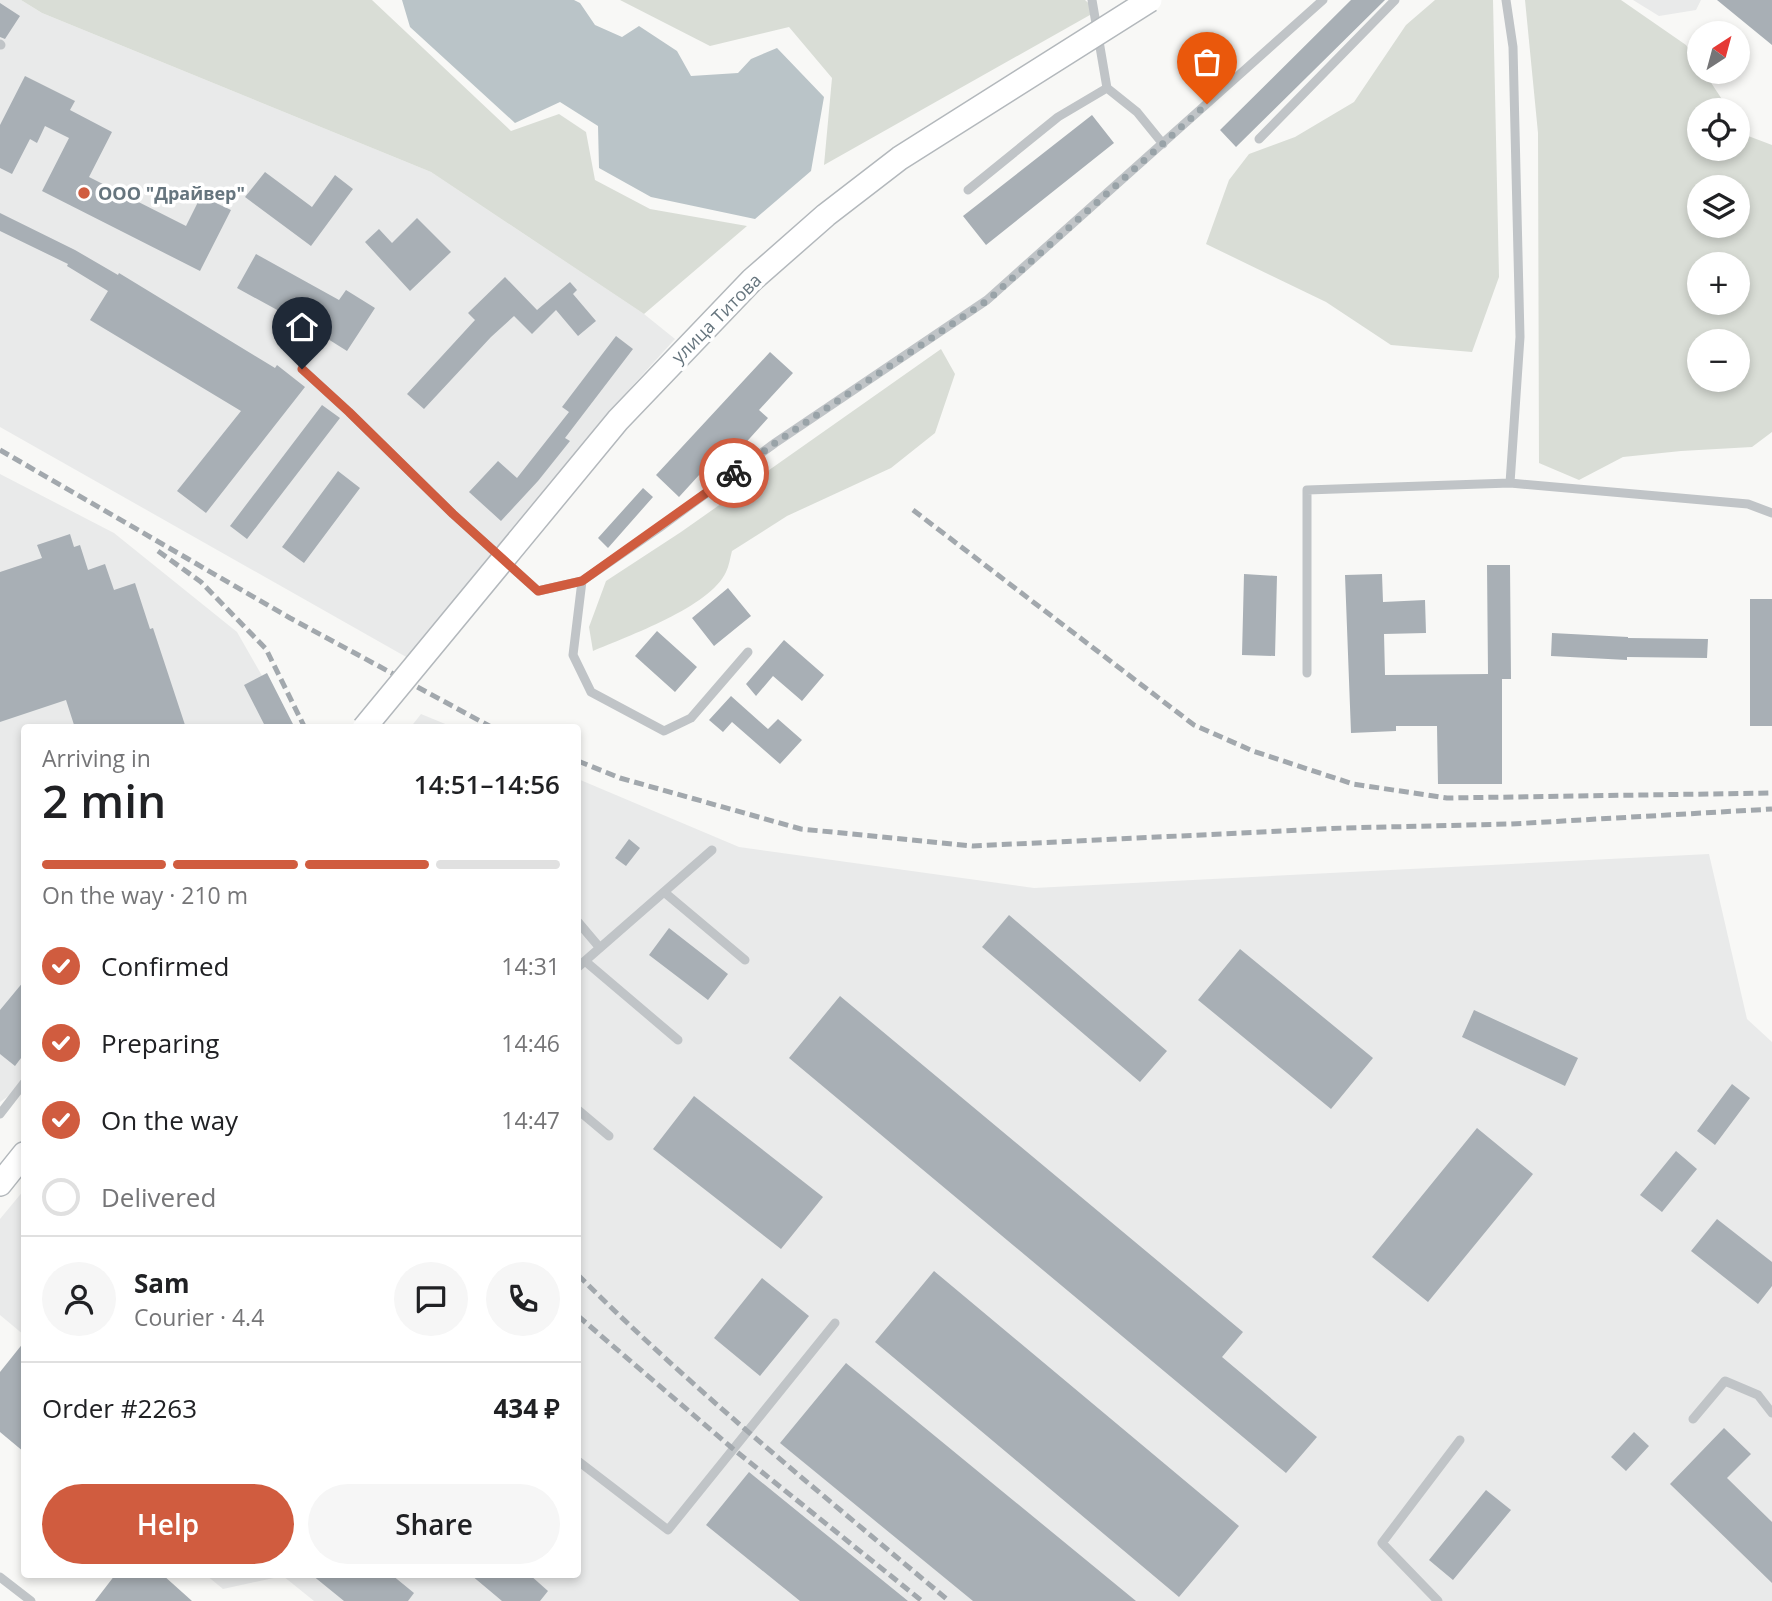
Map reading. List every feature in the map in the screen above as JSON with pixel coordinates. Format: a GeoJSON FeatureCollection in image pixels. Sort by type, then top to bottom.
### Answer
{"type":"FeatureCollection","features":[{"type":"Feature","properties":{"kind":"main road","name":"улица Титова"},"geometry":{"type":"LineString","coordinates":[[367,724],[618,420],[752,280],[827,215],[900,158],[1150,0]]}},
{"type":"Feature","properties":{"kind":"main road"},"geometry":{"type":"LineString","coordinates":[[0,1184],[21,1158]]}},
{"type":"Feature","properties":{"kind":"lane"},"geometry":{"type":"LineString","coordinates":[[1092,0],[1107,88],[1138,112],[1163,144]]}},
{"type":"Feature","properties":{"kind":"lane"},"geometry":{"type":"LineString","coordinates":[[302,369],[453,514],[538,591],[582,581],[775,443],[988,300],[1322,0]]}},
{"type":"Feature","properties":{"kind":"lane"},"geometry":{"type":"LineString","coordinates":[[1259,139],[1395,0]]}},
{"type":"Feature","properties":{"kind":"lane"},"geometry":{"type":"LineString","coordinates":[[1506,0],[1513,47],[1520,337],[1510,483]]}},
{"type":"Feature","properties":{"kind":"lane"},"geometry":{"type":"LineString","coordinates":[[968,190],[1058,117],[1107,88]]}},
{"type":"Feature","properties":{"kind":"lane"},"geometry":{"type":"LineString","coordinates":[[1307,673],[1307,490],[1510,483],[1748,504],[1772,513]]}},
{"type":"Feature","properties":{"kind":"lane"},"geometry":{"type":"LineString","coordinates":[[582,581],[573,655],[591,692],[664,732],[691,718],[748,652]]}},
{"type":"Feature","properties":{"kind":"lane"},"geometry":{"type":"LineString","coordinates":[[678,1040],[581,964],[712,850]]}},
{"type":"Feature","properties":{"kind":"lane"},"geometry":{"type":"LineString","coordinates":[[664,892],[745,960]]}},
{"type":"Feature","properties":{"kind":"lane"},"geometry":{"type":"LineString","coordinates":[[581,926],[600,948]]}},
{"type":"Feature","properties":{"kind":"lane"},"geometry":{"type":"LineString","coordinates":[[0,1114],[21,1087]]}},
{"type":"Feature","properties":{"kind":"lane"},"geometry":{"type":"LineString","coordinates":[[581,1113],[609,1136]]}},
{"type":"Feature","properties":{"kind":"lane"},"geometry":{"type":"LineString","coordinates":[[581,1463],[668,1530],[835,1323]]}},
{"type":"Feature","properties":{"kind":"lane"},"geometry":{"type":"LineString","coordinates":[[1693,1419],[1725,1381],[1758,1395],[1772,1413]]}},
{"type":"Feature","properties":{"kind":"lane"},"geometry":{"type":"LineString","coordinates":[[1438,1601],[1382,1543],[1460,1440]]}},
{"type":"Feature","properties":{"kind":"lane"},"geometry":{"type":"LineString","coordinates":[[0,1577],[31,1601]]}},
{"type":"Feature","properties":{"kind":"shaded area"},"geometry":{"type":"Polygon","coordinates":[[[0,0],[21,0],[42,13],[431,172],[644,314],[675,339],[604,417],[408,658],[0,427],[0,0]]]}},
{"type":"Feature","properties":{"kind":"shaded area"},"geometry":{"type":"Polygon","coordinates":[[[21,0],[372,0],[511,131],[559,114],[586,132],[595,180],[650,209],[747,226],[644,314],[431,172],[42,13],[21,0]]]}},
{"type":"Feature","properties":{"kind":"shaded area"},"geometry":{"type":"Polygon","coordinates":[[[402,0],[574,0],[580,3],[595,25],[622,37],[639,26],[677,51],[691,76],[738,73],[751,59],[777,48],[824,97],[811,171],[755,219],[651,197],[599,168],[598,126],[560,102],[515,123],[410,27],[402,0]]]}},
{"type":"Feature","properties":{"kind":"shaded area"},"geometry":{"type":"Polygon","coordinates":[[[620,0],[1085,0],[1097,11],[824,165],[832,78],[789,27],[710,46],[620,0]]]}},
{"type":"Feature","properties":{"kind":"shaded area"},"geometry":{"type":"Polygon","coordinates":[[[1435,0],[1493,0],[1499,277],[1472,352],[1391,345],[1326,302],[1206,244],[1229,180],[1249,154],[1295,137],[1354,102],[1406,25],[1435,0]]]}},
{"type":"Feature","properties":{"kind":"shaded area"},"geometry":{"type":"Polygon","coordinates":[[[1525,0],[1621,0],[1686,45],[1687,84],[1712,84],[1721,98],[1687,98],[1687,161],[1750,161],[1750,137],[1772,145],[1772,432],[1752,447],[1623,457],[1579,480],[1539,463],[1538,133],[1525,0]]]}},
{"type":"Feature","properties":{"kind":"shaded area"},"geometry":{"type":"Polygon","coordinates":[[[1633,0],[1701,0],[1696,10],[1659,16],[1633,0]]]}},
{"type":"Feature","properties":{"kind":"shaded area"},"geometry":{"type":"Polygon","coordinates":[[[941,349],[955,374],[935,433],[891,468],[787,516],[732,551],[727,570],[717,585],[686,608],[646,629],[593,651],[589,627],[606,581],[681,532],[941,349]]]}},
{"type":"Feature","properties":{"kind":"shaded area"},"geometry":{"type":"Polygon","coordinates":[[[0,474],[114,533],[237,632],[290,724],[21,724],[21,1087],[0,1102],[0,474]]]}},
{"type":"Feature","properties":{"kind":"shaded area"},"geometry":{"type":"Polygon","coordinates":[[[421,714],[445,724],[413,724],[421,714]]]}},
{"type":"Feature","properties":{"kind":"shaded area"},"geometry":{"type":"Polygon","coordinates":[[[581,780],[739,847],[1034,888],[1709,854],[1747,1019],[1772,1042],[1772,1601],[314,1601],[285,1578],[581,1578],[581,780]]]}},
{"type":"Feature","properties":{"kind":"shaded area"},"geometry":{"type":"Polygon","coordinates":[[[21,1194],[21,1332],[0,1315],[0,1219],[21,1194]]]}},
{"type":"Feature","properties":{"kind":"shaded area"},"geometry":{"type":"Polygon","coordinates":[[[210,1578],[274,1578],[223,1589],[210,1578]]]}},
{"type":"Feature","properties":{"kind":"building"},"geometry":{"type":"Polygon","coordinates":[[[1351,0],[1385,0],[1236,147],[1220,130],[1351,0]]]}},
{"type":"Feature","properties":{"kind":"building"},"geometry":{"type":"Polygon","coordinates":[[[1717,0],[1772,0],[1772,45],[1750,27],[1750,21],[1743,21],[1717,0]]]}},
{"type":"Feature","properties":{"kind":"building"},"geometry":{"type":"Polygon","coordinates":[[[0,3],[20,16],[5,39],[0,37],[0,3]]]}},
{"type":"Feature","properties":{"kind":"building","name":"ООО \"Драйвер\""},"geometry":{"type":"Polygon","coordinates":[[[25,76],[75,101],[70,110],[112,132],[89,177],[186,226],[201,196],[231,210],[200,271],[42,191],[69,138],[45,126],[37,143],[30,139],[12,174],[0,168],[0,125],[25,76]]]}},
{"type":"Feature","properties":{"kind":"building"},"geometry":{"type":"Polygon","coordinates":[[[1092,115],[1114,143],[986,245],[963,216],[1092,115]]]}},
{"type":"Feature","properties":{"kind":"building"},"geometry":{"type":"Polygon","coordinates":[[[265,172],[312,207],[335,175],[353,189],[311,246],[245,197],[265,172]]]}},
{"type":"Feature","properties":{"kind":"building"},"geometry":{"type":"Polygon","coordinates":[[[0,213],[75,250],[118,275],[119,273],[275,368],[277,365],[305,387],[206,513],[177,491],[241,411],[90,320],[108,291],[67,266],[68,264],[0,231],[0,213]]]}},
{"type":"Feature","properties":{"kind":"building"},"geometry":{"type":"Polygon","coordinates":[[[417,218],[451,252],[410,291],[365,242],[379,229],[392,243],[417,218]]]}},
{"type":"Feature","properties":{"kind":"building"},"geometry":{"type":"Polygon","coordinates":[[[256,254],[339,300],[346,290],[375,308],[347,351],[237,288],[256,254]]]}},
{"type":"Feature","properties":{"kind":"building"},"geometry":{"type":"Polygon","coordinates":[[[505,277],[537,310],[570,282],[577,290],[573,294],[596,321],[578,336],[556,310],[532,334],[514,316],[424,409],[407,394],[475,320],[468,313],[505,277]]]}},
{"type":"Feature","properties":{"kind":"building"},"geometry":{"type":"Polygon","coordinates":[[[616,336],[633,349],[565,438],[570,441],[501,521],[469,492],[498,461],[517,478],[569,412],[562,407],[616,336]]]}},
{"type":"Feature","properties":{"kind":"building"},"geometry":{"type":"Polygon","coordinates":[[[770,352],[793,373],[759,410],[768,418],[741,448],[732,439],[679,497],[656,475],[770,352]]]}},
{"type":"Feature","properties":{"kind":"building"},"geometry":{"type":"Polygon","coordinates":[[[322,405],[340,418],[247,539],[230,526],[322,405]]]}},
{"type":"Feature","properties":{"kind":"building"},"geometry":{"type":"Polygon","coordinates":[[[338,471],[360,488],[304,563],[282,547],[338,471]]]}},
{"type":"Feature","properties":{"kind":"building"},"geometry":{"type":"Polygon","coordinates":[[[643,488],[653,497],[608,548],[598,538],[643,488]]]}},
{"type":"Feature","properties":{"kind":"building"},"geometry":{"type":"Polygon","coordinates":[[[70,534],[74,547],[80,545],[88,570],[105,564],[114,590],[135,583],[185,724],[74,724],[66,700],[0,722],[0,572],[42,558],[37,545],[70,534]]]}},
{"type":"Feature","properties":{"kind":"building"},"geometry":{"type":"Polygon","coordinates":[[[1487,565],[1510,565],[1511,679],[1502,679],[1502,784],[1438,784],[1437,726],[1396,726],[1396,731],[1351,733],[1345,575],[1382,574],[1383,602],[1425,600],[1426,633],[1384,634],[1385,675],[1488,674],[1487,565]]]}},
{"type":"Feature","properties":{"kind":"building"},"geometry":{"type":"Polygon","coordinates":[[[1244,574],[1277,576],[1275,656],[1242,655],[1244,574]]]}},
{"type":"Feature","properties":{"kind":"building"},"geometry":{"type":"Polygon","coordinates":[[[728,588],[751,616],[714,646],[692,618],[728,588]]]}},
{"type":"Feature","properties":{"kind":"building"},"geometry":{"type":"Polygon","coordinates":[[[1750,599],[1772,599],[1772,726],[1750,726],[1750,599]]]}},
{"type":"Feature","properties":{"kind":"building"},"geometry":{"type":"Polygon","coordinates":[[[657,631],[697,667],[675,692],[635,656],[657,631]]]}},
{"type":"Feature","properties":{"kind":"building"},"geometry":{"type":"Polygon","coordinates":[[[1552,633],[1708,639],[1707,658],[1627,657],[1627,660],[1551,656],[1552,633]]]}},
{"type":"Feature","properties":{"kind":"building"},"geometry":{"type":"Polygon","coordinates":[[[784,640],[824,675],[802,701],[773,676],[756,696],[746,684],[784,640]]]}},
{"type":"Feature","properties":{"kind":"building"},"geometry":{"type":"Polygon","coordinates":[[[267,673],[293,724],[264,724],[244,685],[267,673]]]}},
{"type":"Feature","properties":{"kind":"building"},"geometry":{"type":"Polygon","coordinates":[[[731,696],[768,729],[778,719],[802,740],[780,764],[732,722],[723,732],[709,720],[731,696]]]}},
{"type":"Feature","properties":{"kind":"building"},"geometry":{"type":"Polygon","coordinates":[[[629,839],[640,848],[626,866],[615,858],[629,839]]]}},
{"type":"Feature","properties":{"kind":"building"},"geometry":{"type":"Polygon","coordinates":[[[1009,915],[1167,1051],[1140,1082],[982,947],[1009,915]]]}},
{"type":"Feature","properties":{"kind":"building"},"geometry":{"type":"Polygon","coordinates":[[[669,928],[728,974],[708,1000],[649,955],[669,928]]]}},
{"type":"Feature","properties":{"kind":"building"},"geometry":{"type":"Polygon","coordinates":[[[1240,949],[1373,1058],[1331,1109],[1198,1000],[1240,949]]]}},
{"type":"Feature","properties":{"kind":"building"},"geometry":{"type":"Polygon","coordinates":[[[21,985],[21,1058],[15,1066],[0,1054],[0,1010],[21,985]]]}},
{"type":"Feature","properties":{"kind":"building"},"geometry":{"type":"Polygon","coordinates":[[[840,996],[1243,1332],[1222,1357],[1317,1437],[1286,1473],[789,1058],[840,996]]]}},
{"type":"Feature","properties":{"kind":"building"},"geometry":{"type":"Polygon","coordinates":[[[1474,1010],[1578,1058],[1565,1086],[1462,1037],[1474,1010]]]}},
{"type":"Feature","properties":{"kind":"building"},"geometry":{"type":"Polygon","coordinates":[[[1732,1084],[1750,1098],[1715,1145],[1697,1131],[1732,1084]]]}},
{"type":"Feature","properties":{"kind":"building"},"geometry":{"type":"Polygon","coordinates":[[[694,1096],[823,1197],[781,1249],[653,1149],[694,1096]]]}},
{"type":"Feature","properties":{"kind":"building"},"geometry":{"type":"Polygon","coordinates":[[[1477,1128],[1533,1174],[1428,1302],[1372,1257],[1477,1128]]]}},
{"type":"Feature","properties":{"kind":"building"},"geometry":{"type":"Polygon","coordinates":[[[1676,1151],[1697,1169],[1662,1212],[1640,1195],[1676,1151]]]}},
{"type":"Feature","properties":{"kind":"building"},"geometry":{"type":"Polygon","coordinates":[[[1717,1219],[1772,1262],[1772,1286],[1758,1304],[1691,1251],[1717,1219]]]}},
{"type":"Feature","properties":{"kind":"building"},"geometry":{"type":"Polygon","coordinates":[[[934,1271],[1239,1526],[1179,1597],[875,1342],[934,1271]]]}},
{"type":"Feature","properties":{"kind":"building"},"geometry":{"type":"Polygon","coordinates":[[[762,1278],[809,1316],[760,1376],[714,1338],[762,1278]]]}},
{"type":"Feature","properties":{"kind":"building"},"geometry":{"type":"Polygon","coordinates":[[[21,1346],[21,1450],[0,1432],[0,1372],[21,1346]]]}},
{"type":"Feature","properties":{"kind":"building"},"geometry":{"type":"Polygon","coordinates":[[[846,1363],[1136,1601],[973,1601],[780,1443],[846,1363]]]}},
{"type":"Feature","properties":{"kind":"building"},"geometry":{"type":"Polygon","coordinates":[[[1724,1428],[1751,1454],[1727,1478],[1772,1522],[1772,1583],[1670,1484],[1724,1428]]]}},
{"type":"Feature","properties":{"kind":"building"},"geometry":{"type":"Polygon","coordinates":[[[1634,1432],[1649,1446],[1626,1471],[1611,1457],[1634,1432]]]}},
{"type":"Feature","properties":{"kind":"building"},"geometry":{"type":"Polygon","coordinates":[[[749,1472],[908,1601],[800,1601],[706,1525],[749,1472]]]}},
{"type":"Feature","properties":{"kind":"building"},"geometry":{"type":"Polygon","coordinates":[[[1486,1490],[1511,1510],[1453,1580],[1429,1560],[1486,1490]]]}},
{"type":"Feature","properties":{"kind":"building"},"geometry":{"type":"Polygon","coordinates":[[[113,1578],[166,1578],[192,1601],[95,1601],[113,1578]]]}},
{"type":"Feature","properties":{"kind":"building"},"geometry":{"type":"Polygon","coordinates":[[[316,1578],[396,1578],[414,1593],[408,1601],[344,1601],[316,1578]]]}},
{"type":"Feature","properties":{"kind":"building"},"geometry":{"type":"Polygon","coordinates":[[[475,1578],[533,1578],[548,1591],[540,1601],[502,1601],[475,1578]]]}},
{"type":"Feature","properties":{"kind":"railway"},"geometry":{"type":"LineString","coordinates":[[0,450],[290,618],[486,724]]}},
{"type":"Feature","properties":{"kind":"railway"},"geometry":{"type":"LineString","coordinates":[[913,510],[1194,725],[1253,751],[1353,784],[1447,798],[1772,793]]}},
{"type":"Feature","properties":{"kind":"railway"},"geometry":{"type":"LineString","coordinates":[[158,551],[201,582],[266,649],[303,724]]}},
{"type":"Feature","properties":{"kind":"railway"},"geometry":{"type":"LineString","coordinates":[[581,762],[620,778],[801,829],[973,846],[1344,828],[1511,824],[1772,809]]}},
{"type":"Feature","properties":{"kind":"railway"},"geometry":{"type":"LineString","coordinates":[[581,1278],[713,1401],[949,1601]]}},
{"type":"Feature","properties":{"kind":"railway"},"geometry":{"type":"LineString","coordinates":[[581,1319],[732,1448],[922,1601]]}},
{"type":"Feature","properties":{"kind":"way so far"},"geometry":{"type":"LineString","coordinates":[[734,473],[988,300],[1207,104]]}},
{"type":"Feature","properties":{"kind":"place","name":"ООО \"Драйвер\""},"geometry":{"type":"Point","coordinates":[84,193]}},
{"type":"Feature","properties":{"kind":"route"},"geometry":{"type":"LineString","coordinates":[[302,369],[453,514],[538,591],[582,581],[734,473]]}}]}
